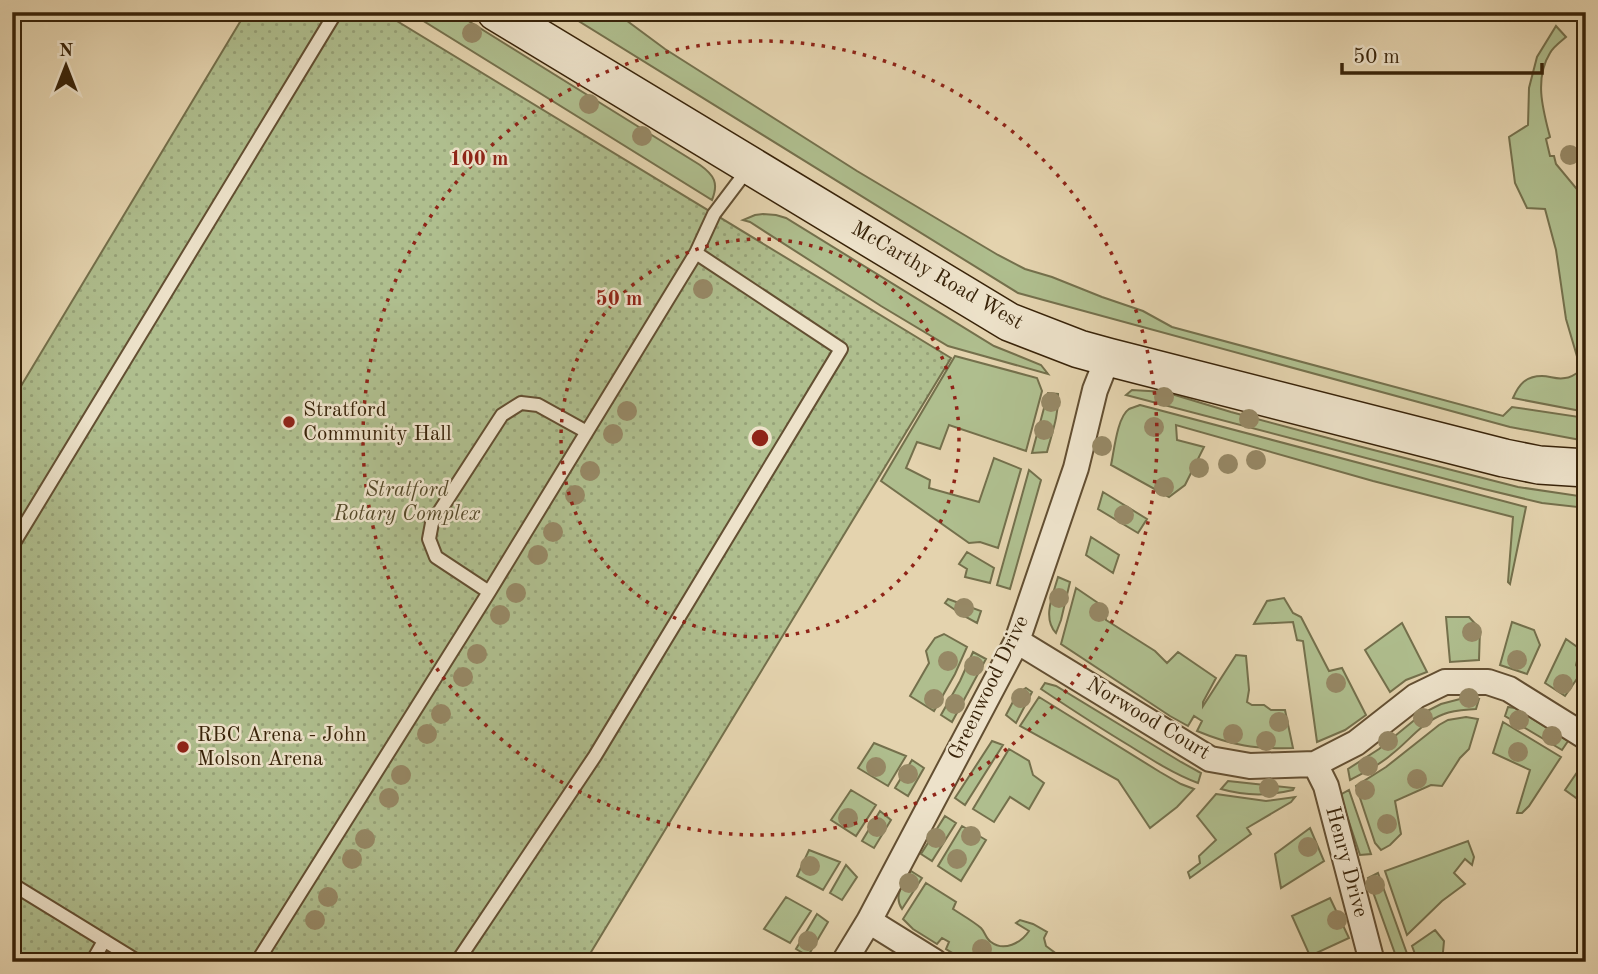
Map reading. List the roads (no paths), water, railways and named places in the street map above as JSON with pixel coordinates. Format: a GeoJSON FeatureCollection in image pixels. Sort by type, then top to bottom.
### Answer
{"type":"FeatureCollection","features":[{"type":"Feature","properties":{"kind":"street","name":"McCarthy Road West"},"geometry":{"type":"LineString","coordinates":[[496,12],[1009,321],[1079,349],[1504,458],[1539,466],[1586,468]]}},
{"type":"Feature","properties":{"kind":"street","name":"Greenwood Drive"},"geometry":{"type":"LineString","coordinates":[[844,962],[869,921],[1017,641],[1076,468],[1095,390],[1108,357]]}},
{"type":"Feature","properties":{"kind":"street","name":"Norwood Court"},"geometry":{"type":"LineString","coordinates":[[1017,641],[1210,759],[1250,766],[1315,764],[1356,743],[1416,695],[1445,682],[1488,682],[1509,689],[1586,737]]}},
{"type":"Feature","properties":{"kind":"street","name":"Henry Drive"},"geometry":{"type":"LineString","coordinates":[[1315,764],[1326,786],[1372,962]]}},
{"type":"Feature","properties":{"kind":"street"},"geometry":{"type":"LineString","coordinates":[[869,921],[935,962]]}},
{"type":"Feature","properties":{"kind":"lane"},"geometry":{"type":"LineString","coordinates":[[12,546],[335,12]]}},
{"type":"Feature","properties":{"kind":"lane"},"geometry":{"type":"LineString","coordinates":[[257,962],[489,592],[696,253],[714,214],[750,166]]}},
{"type":"Feature","properties":{"kind":"lane"},"geometry":{"type":"LineString","coordinates":[[457,962],[596,756],[841,349],[696,253]]}},
{"type":"Feature","properties":{"kind":"lane"},"geometry":{"type":"LineString","coordinates":[[489,592],[436,557],[429,539],[432,523],[502,415],[521,403],[538,405],[586,432]]}},
{"type":"Feature","properties":{"kind":"lane"},"geometry":{"type":"LineString","coordinates":[[12,884],[139,962]]}},
{"type":"Feature","properties":{"kind":"lane"},"geometry":{"type":"LineString","coordinates":[[92,962],[104,941]]}},
{"type":"Feature","properties":{"kind":"place","name":"Stratford Community Hall"},"geometry":{"type":"Point","coordinates":[289,422]}},
{"type":"Feature","properties":{"kind":"place","name":"RBC Arena - John Molson Arena"},"geometry":{"type":"Point","coordinates":[183,747]}},
{"type":"Feature","properties":{"kind":"park label","name":"Stratford Rotary Complex"},"geometry":{"type":"Point","coordinates":[407,502]}}]}
